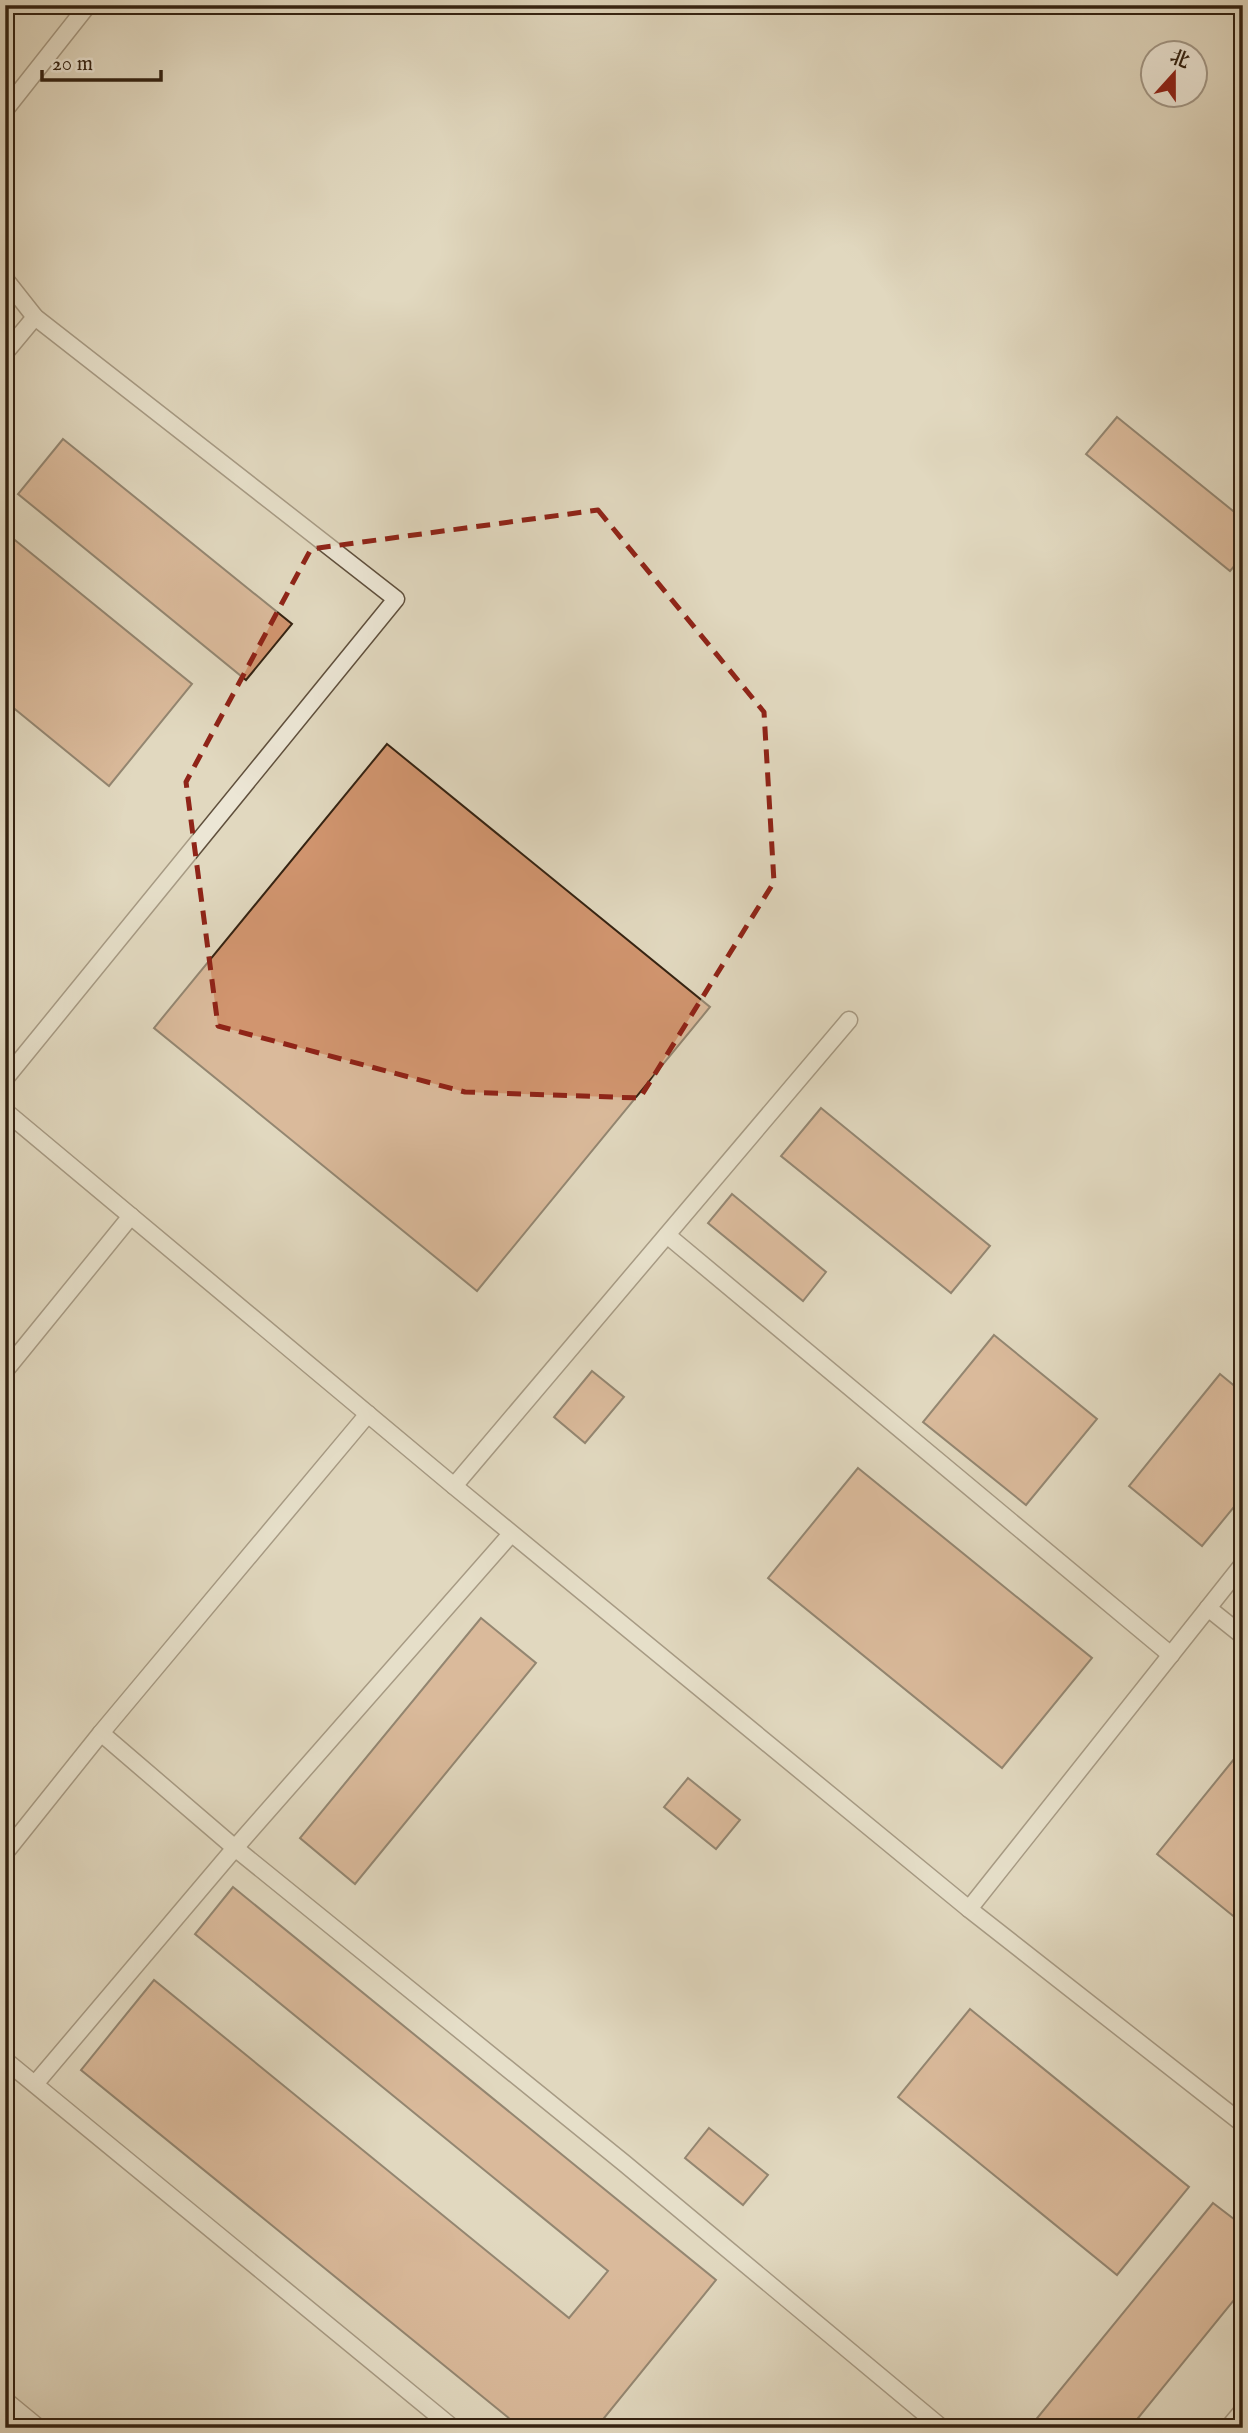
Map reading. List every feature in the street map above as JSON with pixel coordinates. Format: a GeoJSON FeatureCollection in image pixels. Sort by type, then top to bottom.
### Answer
{"type":"FeatureCollection","features":[{"type":"Feature","properties":{"kind":"lane"},"geometry":{"type":"LineString","coordinates":[[5,110],[88,5]]}},
{"type":"Feature","properties":{"kind":"lane"},"geometry":{"type":"LineString","coordinates":[[5,279],[35,317],[396,600],[5,1079]]}},
{"type":"Feature","properties":{"kind":"lane"},"geometry":{"type":"LineString","coordinates":[[5,352],[35,317]]}},
{"type":"Feature","properties":{"kind":"lane"},"geometry":{"type":"LineString","coordinates":[[454,1486],[849,1020]]}},
{"type":"Feature","properties":{"kind":"lane"},"geometry":{"type":"LineString","coordinates":[[5,1111],[511,1534],[969,1909],[1243,2124]]}},
{"type":"Feature","properties":{"kind":"lane"},"geometry":{"type":"LineString","coordinates":[[5,1370],[131,1216]]}},
{"type":"Feature","properties":{"kind":"lane"},"geometry":{"type":"LineString","coordinates":[[667,1235],[1171,1655]]}},
{"type":"Feature","properties":{"kind":"lane"},"geometry":{"type":"LineString","coordinates":[[5,1853],[101,1733],[368,1414]]}},
{"type":"Feature","properties":{"kind":"lane"},"geometry":{"type":"LineString","coordinates":[[35,2084],[235,1848],[511,1534]]}},
{"type":"Feature","properties":{"kind":"lane"},"geometry":{"type":"LineString","coordinates":[[969,1909],[1243,1564]]}},
{"type":"Feature","properties":{"kind":"lane"},"geometry":{"type":"LineString","coordinates":[[1208,1608],[1243,1636]]}},
{"type":"Feature","properties":{"kind":"lane"},"geometry":{"type":"LineString","coordinates":[[101,1733],[235,1848],[635,2172],[942,2428]]}},
{"type":"Feature","properties":{"kind":"lane"},"geometry":{"type":"LineString","coordinates":[[5,2060],[453,2428]]}},
{"type":"Feature","properties":{"kind":"lane"},"geometry":{"type":"LineString","coordinates":[[5,2400],[39,2428]]}},
{"type":"Feature","properties":{"kind":"lane"},"geometry":{"type":"LineString","coordinates":[[1228,2428],[1243,2410]]}},
{"type":"Feature","properties":{"kind":"highlighted area"},"geometry":{"type":"Polygon","coordinates":[[[598,510],[764,712],[774,882],[640,1098],[465,1092],[218,1026],[186,782],[311,549],[598,510]]]}},
{"type":"Feature","properties":{"kind":"building"},"geometry":{"type":"Polygon","coordinates":[[[1117,417],[1243,519],[1243,556],[1230,571],[1086,454],[1117,417]]]}},
{"type":"Feature","properties":{"kind":"building"},"geometry":{"type":"Polygon","coordinates":[[[63,439],[292,624],[246,680],[18,494],[63,439]]]}},
{"type":"Feature","properties":{"kind":"building"},"geometry":{"type":"Polygon","coordinates":[[[5,532],[192,684],[109,786],[5,701],[5,532]]]}},
{"type":"Feature","properties":{"kind":"building"},"geometry":{"type":"Polygon","coordinates":[[[387,744],[710,1007],[477,1291],[154,1028],[387,744]]]}},
{"type":"Feature","properties":{"kind":"building"},"geometry":{"type":"Polygon","coordinates":[[[821,1108],[990,1246],[951,1293],[781,1156],[821,1108]]]}},
{"type":"Feature","properties":{"kind":"building"},"geometry":{"type":"Polygon","coordinates":[[[732,1194],[826,1272],[803,1301],[708,1223],[732,1194]]]}},
{"type":"Feature","properties":{"kind":"building"},"geometry":{"type":"Polygon","coordinates":[[[994,1335],[1097,1419],[1026,1505],[923,1422],[994,1335]]]}},
{"type":"Feature","properties":{"kind":"building"},"geometry":{"type":"Polygon","coordinates":[[[592,1371],[624,1397],[585,1443],[554,1417],[592,1371]]]}},
{"type":"Feature","properties":{"kind":"building"},"geometry":{"type":"Polygon","coordinates":[[[1220,1374],[1243,1393],[1243,1496],[1202,1546],[1129,1486],[1220,1374]]]}},
{"type":"Feature","properties":{"kind":"building"},"geometry":{"type":"Polygon","coordinates":[[[858,1468],[1092,1658],[1002,1768],[768,1578],[858,1468]]]}},
{"type":"Feature","properties":{"kind":"building"},"geometry":{"type":"Polygon","coordinates":[[[481,1618],[536,1663],[355,1884],[300,1838],[481,1618]]]}},
{"type":"Feature","properties":{"kind":"building"},"geometry":{"type":"Polygon","coordinates":[[[1239,1753],[1243,1756],[1243,1924],[1157,1854],[1239,1753]]]}},
{"type":"Feature","properties":{"kind":"building"},"geometry":{"type":"Polygon","coordinates":[[[688,1778],[740,1820],[716,1849],[664,1807],[688,1778]]]}},
{"type":"Feature","properties":{"kind":"building"},"geometry":{"type":"Polygon","coordinates":[[[233,1887],[716,2280],[596,2428],[521,2428],[81,2070],[154,1980],[569,2318],[608,2271],[195,1934],[233,1887]]]}},
{"type":"Feature","properties":{"kind":"building"},"geometry":{"type":"Polygon","coordinates":[[[970,2009],[1189,2187],[1117,2275],[898,2097],[970,2009]]]}},
{"type":"Feature","properties":{"kind":"building"},"geometry":{"type":"Polygon","coordinates":[[[709,2128],[768,2175],[743,2205],[685,2158],[709,2128]]]}},
{"type":"Feature","properties":{"kind":"building"},"geometry":{"type":"Polygon","coordinates":[[[1213,2203],[1243,2226],[1243,2289],[1130,2428],[1029,2428],[1213,2203]]]}},
{"type":"Feature","properties":{"kind":"railway"},"geometry":{"type":"LineString","coordinates":[[1228,5],[1243,18]]}}]}
